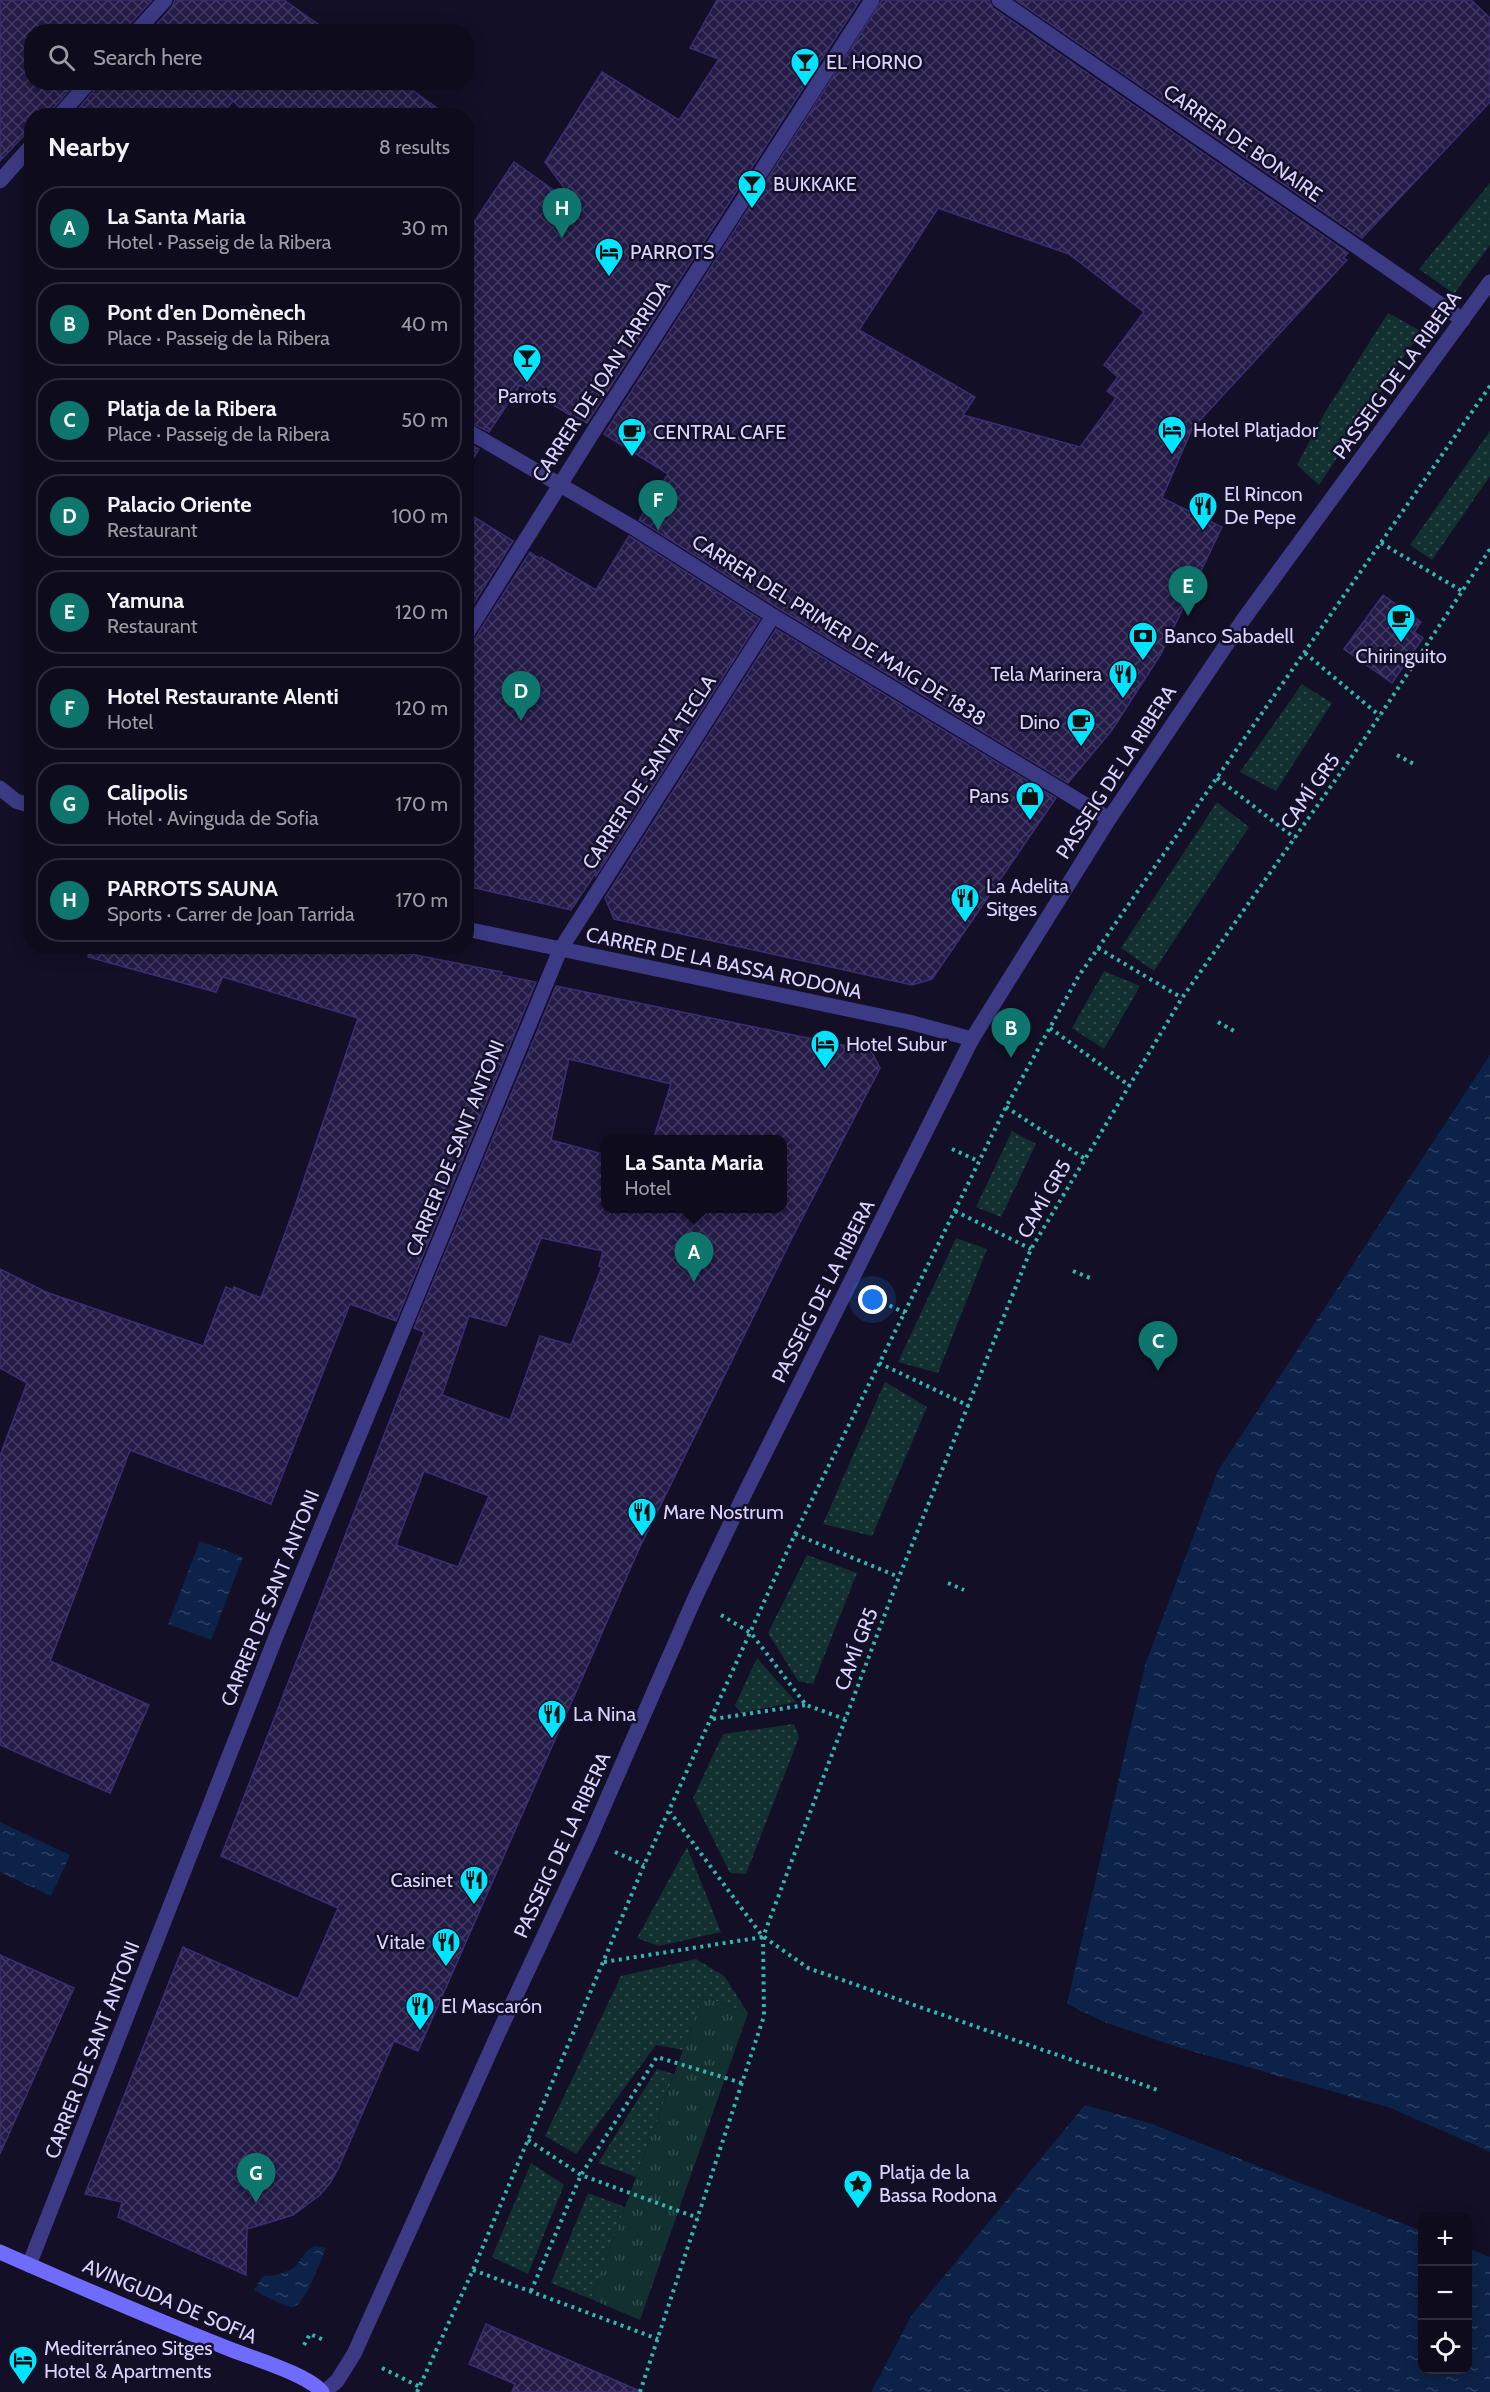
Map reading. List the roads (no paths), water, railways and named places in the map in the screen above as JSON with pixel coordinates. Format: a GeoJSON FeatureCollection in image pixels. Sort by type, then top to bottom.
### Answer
{"type":"FeatureCollection","features":[{"type":"Feature","properties":{"kind":"street"},"geometry":{"type":"LineString","coordinates":[[143,24],[165,0]]}},
{"type":"Feature","properties":{"kind":"street","name":"CARRER DE JOAN TARRIDA"},"geometry":{"type":"LineString","coordinates":[[474,623],[560,484],[872,0]]}},
{"type":"Feature","properties":{"kind":"street","name":"CARRER DE BONAIRE"},"geometry":{"type":"LineString","coordinates":[[999,0],[1463,320]]}},
{"type":"Feature","properties":{"kind":"street"},"geometry":{"type":"LineString","coordinates":[[66,108],[82,90]]}},
{"type":"Feature","properties":{"kind":"street"},"geometry":{"type":"LineString","coordinates":[[0,181],[24,154]]}},
{"type":"Feature","properties":{"kind":"street","name":"PASSEIG DE LA RIBERA"},"geometry":{"type":"LineString","coordinates":[[323,2392],[337,2381],[354,2354],[498,2034],[589,1840],[694,1600],[745,1493],[972,1039],[1109,819],[1243,620],[1490,282]]}},
{"type":"Feature","properties":{"kind":"street","name":"CARRER DEL PRIMER DE MAIG DE 1838"},"geometry":{"type":"LineString","coordinates":[[474,435],[634,528],[773,616],[1109,819]]}},
{"type":"Feature","properties":{"kind":"street","name":"CARRER DE SANTA TECLA"},"geometry":{"type":"LineString","coordinates":[[560,950],[773,616]]}},
{"type":"Feature","properties":{"kind":"street"},"geometry":{"type":"LineString","coordinates":[[0,788],[16,801],[24,804]]}},
{"type":"Feature","properties":{"kind":"street","name":"CARRER DE LA BASSA RODONA"},"geometry":{"type":"LineString","coordinates":[[474,931],[909,1022],[972,1039]]}},
{"type":"Feature","properties":{"kind":"street","name":"CARRER DE SANT ANTONI"},"geometry":{"type":"LineString","coordinates":[[29,2265],[277,1634],[560,950]]}},
{"type":"Feature","properties":{"kind":"street","name":"AVINGUDA DE SOFIA"},"geometry":{"type":"LineString","coordinates":[[0,2252],[291,2373],[318,2386],[323,2392]]}},
{"type":"Feature","properties":{"kind":"water"},"geometry":{"type":"Polygon","coordinates":[[[1490,1055],[1490,2152],[1390,2108],[1177,2047],[1106,2023],[1067,2004],[1145,1665],[1218,1471],[1490,1055]]]}},
{"type":"Feature","properties":{"kind":"water"},"geometry":{"type":"Polygon","coordinates":[[[200,1541],[243,1557],[211,1640],[168,1624],[200,1541]]]}},
{"type":"Feature","properties":{"kind":"water"},"geometry":{"type":"Polygon","coordinates":[[[0,1822],[70,1855],[51,1896],[0,1872],[0,1822]]]}},
{"type":"Feature","properties":{"kind":"water"},"geometry":{"type":"Polygon","coordinates":[[[1085,2105],[1150,2123],[1418,2229],[1418,2374],[1472,2374],[1472,2250],[1490,2257],[1490,2392],[871,2392],[912,2315],[1085,2105]]]}},
{"type":"Feature","properties":{"kind":"water"},"geometry":{"type":"Polygon","coordinates":[[[315,2246],[326,2248],[308,2290],[299,2304],[294,2307],[286,2306],[254,2290],[263,2276],[287,2272],[315,2246]]]}},
{"type":"Feature","properties":{"kind":"place","name":"EL HORNO"},"geometry":{"type":"Point","coordinates":[805,88]}},
{"type":"Feature","properties":{"kind":"place","name":"BUKKAKE"},"geometry":{"type":"Point","coordinates":[752,210]}},
{"type":"Feature","properties":{"kind":"place","name":"PARROTS SAUNA"},"geometry":{"type":"Point","coordinates":[562,238]}},
{"type":"Feature","properties":{"kind":"place","name":"PARROTS"},"geometry":{"type":"Point","coordinates":[609,278]}},
{"type":"Feature","properties":{"kind":"place","name":"Parrots"},"geometry":{"type":"Point","coordinates":[527,384]}},
{"type":"Feature","properties":{"kind":"place","name":"Hotel Platjador"},"geometry":{"type":"Point","coordinates":[1172,456]}},
{"type":"Feature","properties":{"kind":"place","name":"CENTRAL CAFE"},"geometry":{"type":"Point","coordinates":[632,458]}},
{"type":"Feature","properties":{"kind":"place","name":"Hotel Restaurante Alenti"},"geometry":{"type":"Point","coordinates":[658,530]}},
{"type":"Feature","properties":{"kind":"place","name":"El Rincon De Pepe"},"geometry":{"type":"Point","coordinates":[1203,532]}},
{"type":"Feature","properties":{"kind":"place","name":"Yamuna"},"geometry":{"type":"Point","coordinates":[1188,616]}},
{"type":"Feature","properties":{"kind":"place","name":"Chiringuito"},"geometry":{"type":"Point","coordinates":[1401,644]}},
{"type":"Feature","properties":{"kind":"place","name":"Banco Sabadell"},"geometry":{"type":"Point","coordinates":[1143,662]}},
{"type":"Feature","properties":{"kind":"place","name":"Tela Marinera"},"geometry":{"type":"Point","coordinates":[1123,700]}},
{"type":"Feature","properties":{"kind":"place","name":"Palacio Oriente"},"geometry":{"type":"Point","coordinates":[521,721]}},
{"type":"Feature","properties":{"kind":"place","name":"Dino"},"geometry":{"type":"Point","coordinates":[1081,748]}},
{"type":"Feature","properties":{"kind":"place","name":"Pans"},"geometry":{"type":"Point","coordinates":[1030,822]}},
{"type":"Feature","properties":{"kind":"place","name":"La Adelita Sitges"},"geometry":{"type":"Point","coordinates":[965,924]}},
{"type":"Feature","properties":{"kind":"place","name":"Pont d'en Domènech"},"geometry":{"type":"Point","coordinates":[1011,1058]}},
{"type":"Feature","properties":{"kind":"place","name":"Hotel Subur"},"geometry":{"type":"Point","coordinates":[825,1070]}},
{"type":"Feature","properties":{"kind":"place","name":"La Santa Maria"},"geometry":{"type":"Point","coordinates":[694,1282]}},
{"type":"Feature","properties":{"kind":"place","name":"Platja de la Ribera"},"geometry":{"type":"Point","coordinates":[1158,1371]}},
{"type":"Feature","properties":{"kind":"place","name":"Mare Nostrum"},"geometry":{"type":"Point","coordinates":[642,1538]}},
{"type":"Feature","properties":{"kind":"place","name":"La Nina"},"geometry":{"type":"Point","coordinates":[552,1740]}},
{"type":"Feature","properties":{"kind":"place","name":"Casinet"},"geometry":{"type":"Point","coordinates":[474,1906]}},
{"type":"Feature","properties":{"kind":"place","name":"Vitale"},"geometry":{"type":"Point","coordinates":[446,1968]}},
{"type":"Feature","properties":{"kind":"place","name":"El Mascarón"},"geometry":{"type":"Point","coordinates":[420,2032]}},
{"type":"Feature","properties":{"kind":"place","name":"Calipolis"},"geometry":{"type":"Point","coordinates":[256,2203]}},
{"type":"Feature","properties":{"kind":"place","name":"Platja de la Bassa Rodona"},"geometry":{"type":"Point","coordinates":[858,2210]}},
{"type":"Feature","properties":{"kind":"place","name":"Mediterráneo Sitges Hotel & Apartments"},"geometry":{"type":"Point","coordinates":[23,2386]}}]}
